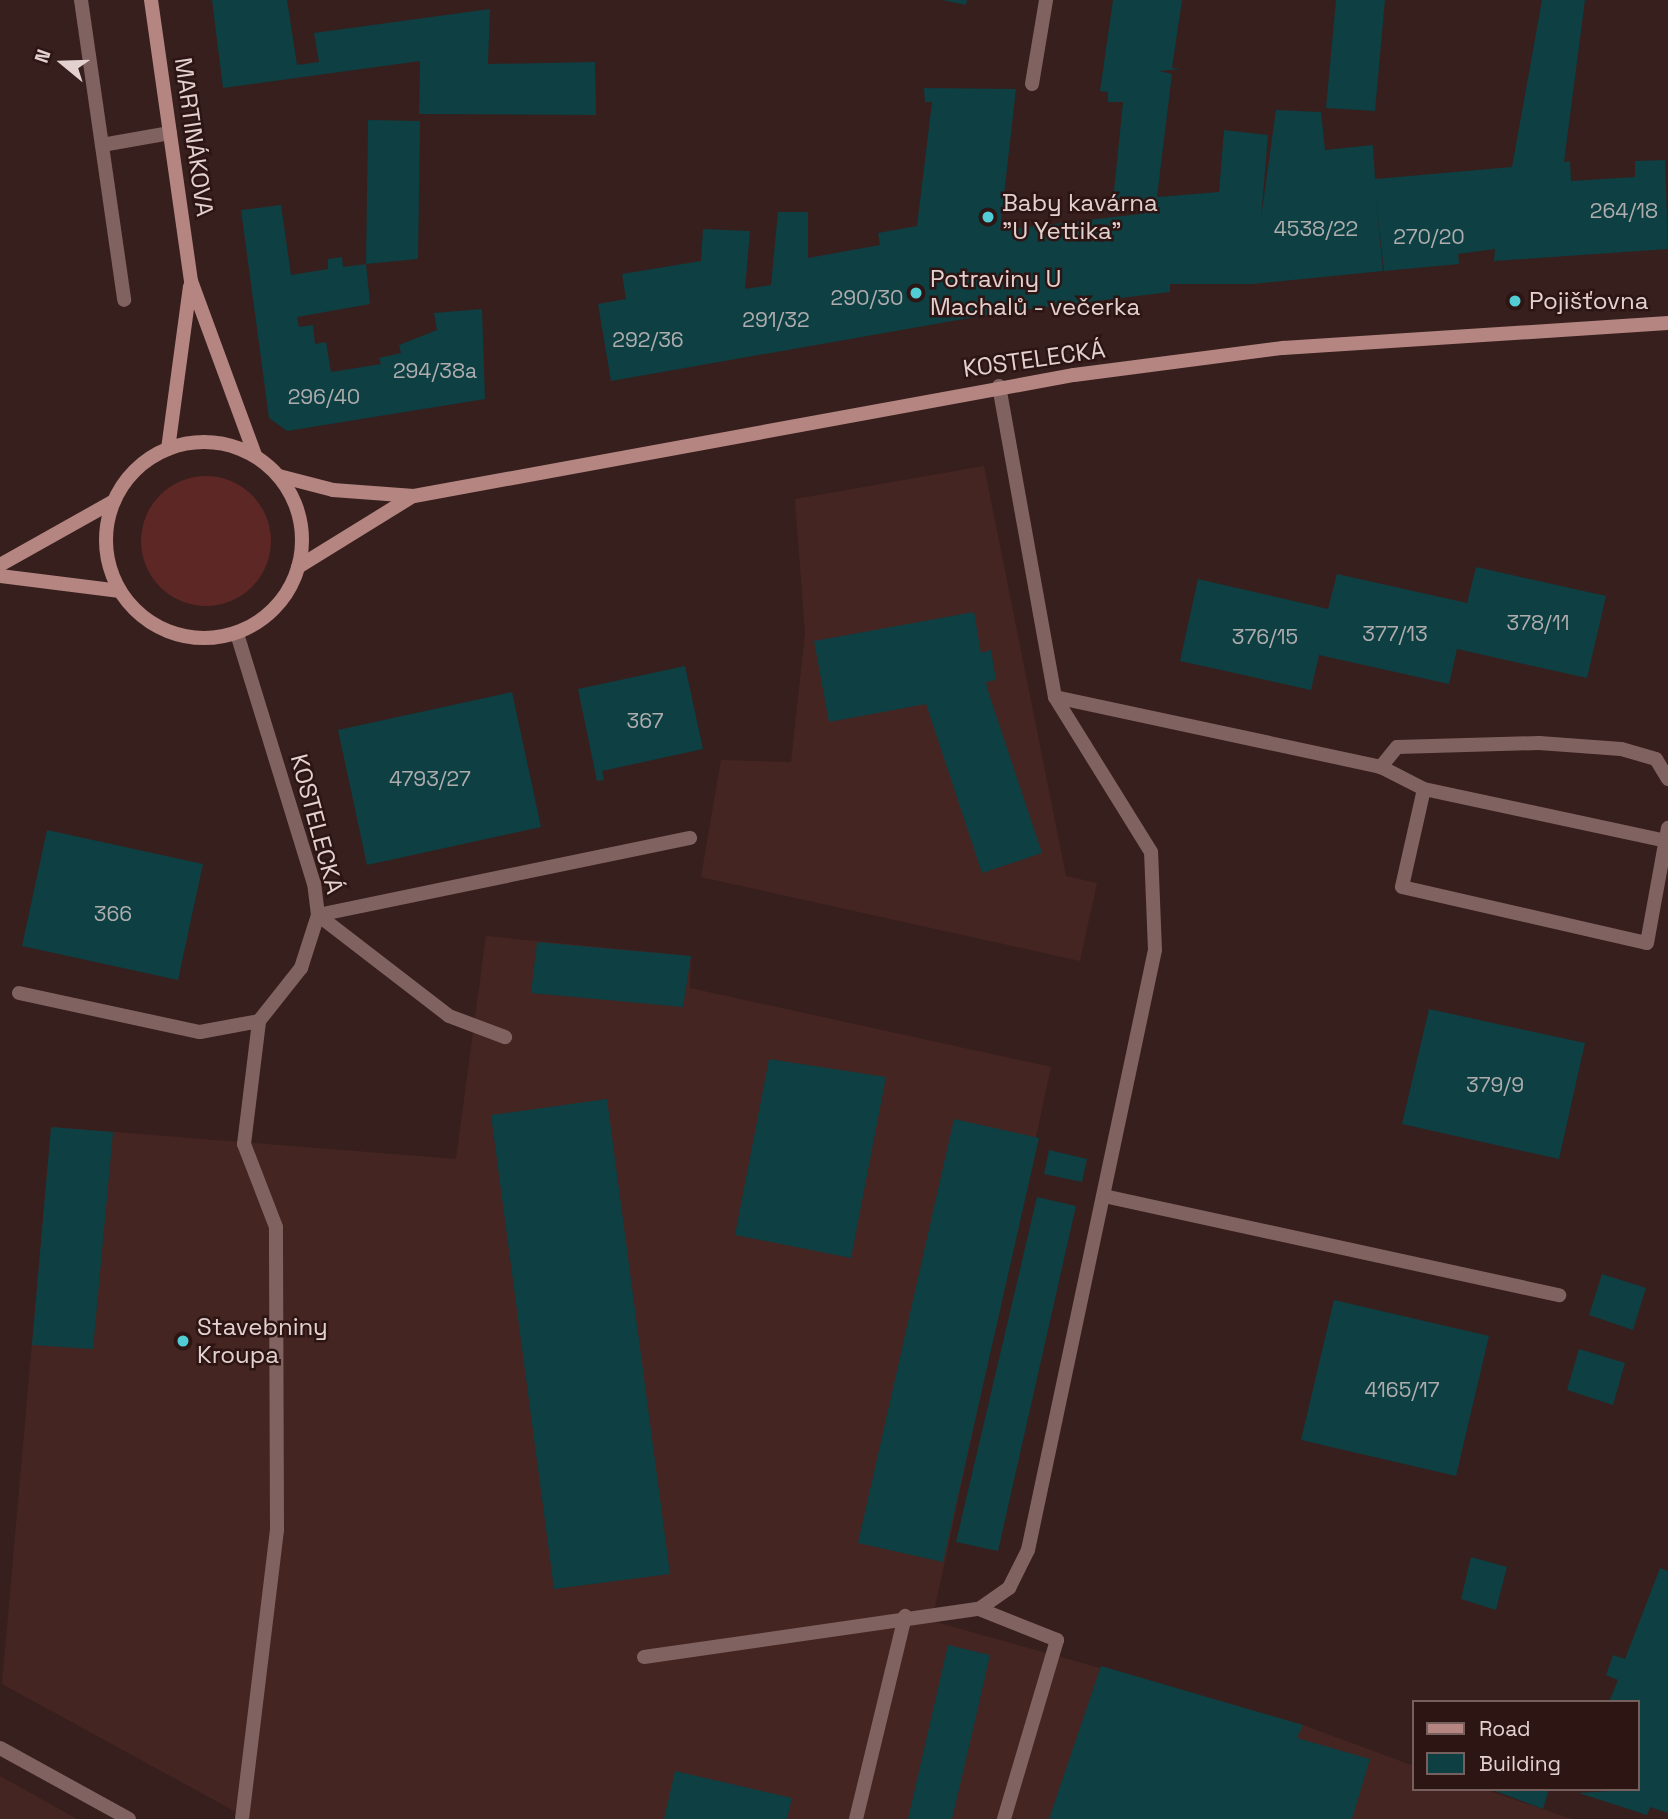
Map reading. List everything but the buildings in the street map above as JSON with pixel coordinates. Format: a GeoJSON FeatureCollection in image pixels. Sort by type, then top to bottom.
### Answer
{"type":"FeatureCollection","features":[{"type":"Feature","properties":{"kind":"street"},"geometry":{"type":"LineString","coordinates":[[81,0],[124,300]]}},
{"type":"Feature","properties":{"kind":"street","name":"MARTINÁKOVA"},"geometry":{"type":"LineString","coordinates":[[151,0],[191,281],[255,455]]}},
{"type":"Feature","properties":{"kind":"street"},"geometry":{"type":"LineString","coordinates":[[1032,84],[1046,0]]}},
{"type":"Feature","properties":{"kind":"street"},"geometry":{"type":"LineString","coordinates":[[102,145],[170,133]]}},
{"type":"Feature","properties":{"kind":"street","name":"MARTINÁKOVA"},"geometry":{"type":"LineString","coordinates":[[168,449],[191,281]]}},
{"type":"Feature","properties":{"kind":"street","name":"KOSTELECKÁ"},"geometry":{"type":"LineString","coordinates":[[279,476],[333,490],[414,496],[999,386],[1283,348],[1668,323]]}},
{"type":"Feature","properties":{"kind":"street"},"geometry":{"type":"LineString","coordinates":[[979,1609],[1009,1588],[1028,1550],[1155,950],[1151,852],[1055,697],[999,386]]}},
{"type":"Feature","properties":{"kind":"street"},"geometry":{"type":"LineString","coordinates":[[205,442],[255,455],[279,476],[301,520],[298,567],[280,603],[237,633],[204,639],[171,633],[142,616],[120,591],[106,547],[114,501],[136,469],[168,449],[205,442]]}},
{"type":"Feature","properties":{"kind":"street","name":"KOSTELECKÁ"},"geometry":{"type":"LineString","coordinates":[[298,567],[414,496]]}},
{"type":"Feature","properties":{"kind":"street"},"geometry":{"type":"LineString","coordinates":[[0,565],[114,501]]}},
{"type":"Feature","properties":{"kind":"street"},"geometry":{"type":"LineString","coordinates":[[0,576],[120,591]]}},
{"type":"Feature","properties":{"kind":"street","name":"KOSTELECKÁ"},"geometry":{"type":"LineString","coordinates":[[237,633],[314,884],[318,915],[301,968],[259,1021]]}},
{"type":"Feature","properties":{"kind":"street"},"geometry":{"type":"LineString","coordinates":[[1055,697],[1381,767],[1424,789],[1667,834],[1647,943],[1402,887],[1424,789]]}},
{"type":"Feature","properties":{"kind":"street"},"geometry":{"type":"LineString","coordinates":[[1381,767],[1397,747],[1539,743],[1621,749],[1656,759],[1668,779]]}},
{"type":"Feature","properties":{"kind":"street"},"geometry":{"type":"LineString","coordinates":[[318,915],[690,838]]}},
{"type":"Feature","properties":{"kind":"street"},"geometry":{"type":"LineString","coordinates":[[318,915],[449,1016],[505,1037]]}},
{"type":"Feature","properties":{"kind":"street"},"geometry":{"type":"LineString","coordinates":[[19,993],[170,1029],[200,1032],[259,1021],[244,1144],[276,1227],[277,1530],[242,1819]]}},
{"type":"Feature","properties":{"kind":"street"},"geometry":{"type":"LineString","coordinates":[[1104,1196],[1559,1295]]}},
{"type":"Feature","properties":{"kind":"street"},"geometry":{"type":"LineString","coordinates":[[644,1657],[905,1616],[979,1609],[1057,1640],[1004,1819]]}},
{"type":"Feature","properties":{"kind":"street"},"geometry":{"type":"LineString","coordinates":[[856,1819],[905,1616]]}},
{"type":"Feature","properties":{"kind":"street"},"geometry":{"type":"LineString","coordinates":[[0,1748],[129,1819]]}},
{"type":"Feature","properties":{"kind":"shaded area"},"geometry":{"type":"Polygon","coordinates":[[[984,466],[1066,876],[1097,883],[1080,961],[701,877],[721,760],[791,762],[805,633],[795,499],[984,466]]]}},
{"type":"Feature","properties":{"kind":"shaded area"},"geometry":{"type":"Polygon","coordinates":[[[206,476],[231,481],[252,495],[266,516],[271,541],[266,566],[252,587],[231,601],[206,606],[181,601],[160,587],[146,566],[141,541],[146,516],[160,495],[181,481],[206,476]]]}},
{"type":"Feature","properties":{"kind":"shaded area"},"geometry":{"type":"Polygon","coordinates":[[[486,936],[691,956],[690,988],[1051,1067],[932,1621],[1303,1725],[1412,1765],[1412,1791],[1489,1791],[1572,1819],[249,1819],[2,1684],[51,1127],[456,1159],[486,936]]]}},
{"type":"Feature","properties":{"kind":"shaded area"},"geometry":{"type":"Polygon","coordinates":[[[0,1776],[77,1819],[0,1819],[0,1776]]]}},
{"type":"Feature","properties":{"kind":"place","name":"Baby kavárna \"U Yettika\""},"geometry":{"type":"Point","coordinates":[988,217]}},
{"type":"Feature","properties":{"kind":"place","name":"Potraviny U Machalů - večerka"},"geometry":{"type":"Point","coordinates":[916,293]}},
{"type":"Feature","properties":{"kind":"place","name":"Pojišťovna"},"geometry":{"type":"Point","coordinates":[1515,301]}},
{"type":"Feature","properties":{"kind":"place","name":"Stavebniny Kroupa"},"geometry":{"type":"Point","coordinates":[183,1341]}}]}
